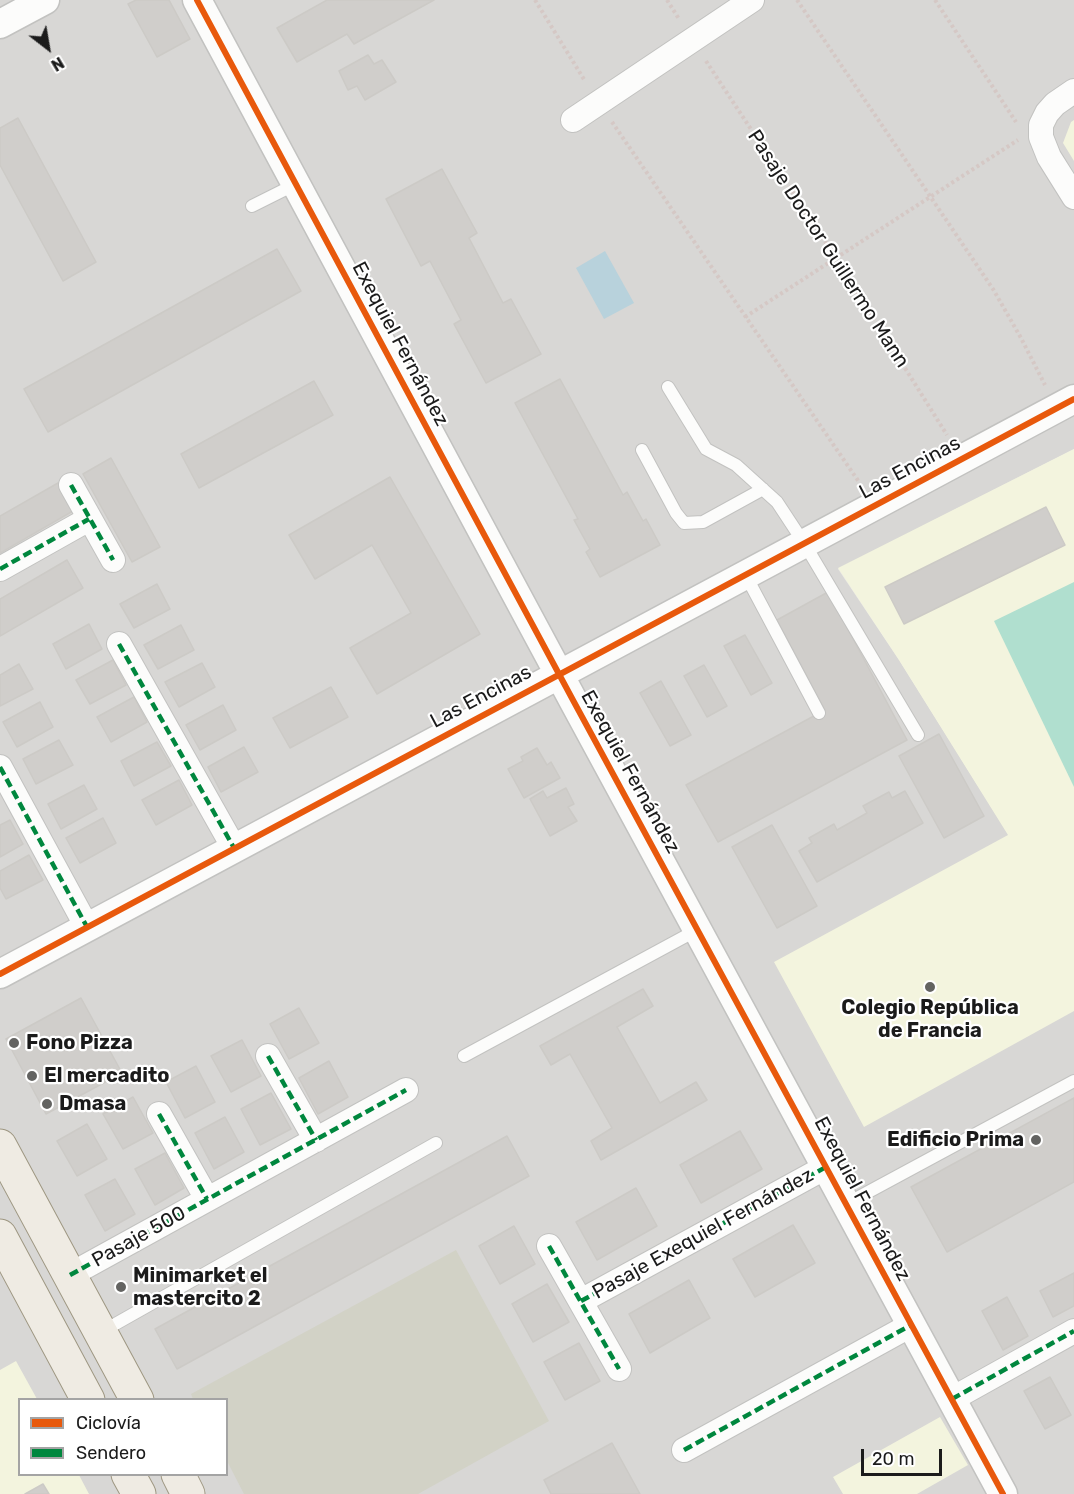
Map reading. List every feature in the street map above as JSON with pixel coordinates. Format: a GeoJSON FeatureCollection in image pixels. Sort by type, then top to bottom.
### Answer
{"type":"FeatureCollection","features":[{"type":"Feature","properties":{"kind":"main road"},"geometry":{"type":"LineString","coordinates":[[0,1146],[136,1398]]}},
{"type":"Feature","properties":{"kind":"main road"},"geometry":{"type":"LineString","coordinates":[[5,1256],[87,1398]]}},
{"type":"Feature","properties":{"kind":"main road"},"geometry":{"type":"LineString","coordinates":[[129,1476],[139,1494]]}},
{"type":"Feature","properties":{"kind":"main road"},"geometry":{"type":"LineString","coordinates":[[179,1476],[188,1494]]}},
{"type":"Feature","properties":{"kind":"street"},"geometry":{"type":"LineString","coordinates":[[0,24],[45,0]]}},
{"type":"Feature","properties":{"kind":"street","name":"Exequiel Fernández"},"geometry":{"type":"LineString","coordinates":[[197,0],[558,674],[1003,1494]]}},
{"type":"Feature","properties":{"kind":"street"},"geometry":{"type":"LineString","coordinates":[[573,120],[592,93],[692,40],[752,0]]}},
{"type":"Feature","properties":{"kind":"street"},"geometry":{"type":"LineString","coordinates":[[1074,91],[1051,108],[1041,126],[1041,137],[1049,157],[1074,197]]}},
{"type":"Feature","properties":{"kind":"street","name":"Las Encinas"},"geometry":{"type":"LineString","coordinates":[[0,974],[1065,403]]}},
{"type":"Feature","properties":{"kind":"street"},"geometry":{"type":"LineString","coordinates":[[71,485],[112,560]]}},
{"type":"Feature","properties":{"kind":"street"},"geometry":{"type":"LineString","coordinates":[[0,569],[89,519]]}},
{"type":"Feature","properties":{"kind":"street"},"geometry":{"type":"LineString","coordinates":[[119,644],[234,848]]}},
{"type":"Feature","properties":{"kind":"street"},"geometry":{"type":"LineString","coordinates":[[0,767],[87,927]]}},
{"type":"Feature","properties":{"kind":"street"},"geometry":{"type":"LineString","coordinates":[[268,1056],[315,1140]]}},
{"type":"Feature","properties":{"kind":"street","name":"Pasaje 500"},"geometry":{"type":"LineString","coordinates":[[70,1275],[406,1090]]}},
{"type":"Feature","properties":{"kind":"street","name":"Pasaje 500"},"geometry":{"type":"LineString","coordinates":[[159,1114],[207,1199]]}},
{"type":"Feature","properties":{"kind":"street","name":"Pasaje Exequiel Fernández"},"geometry":{"type":"LineString","coordinates":[[581,1301],[826,1167]]}},
{"type":"Feature","properties":{"kind":"street","name":"Pasaje Exequiel Fernández"},"geometry":{"type":"LineString","coordinates":[[549,1246],[619,1369]]}},
{"type":"Feature","properties":{"kind":"street"},"geometry":{"type":"LineString","coordinates":[[684,1450],[911,1325]]}},
{"type":"Feature","properties":{"kind":"street"},"geometry":{"type":"LineString","coordinates":[[952,1399],[1074,1331]]}},
{"type":"Feature","properties":{"kind":"lane"},"geometry":{"type":"LineString","coordinates":[[252,206],[296,184]]}},
{"type":"Feature","properties":{"kind":"lane"},"geometry":{"type":"LineString","coordinates":[[668,387],[706,449],[736,465],[777,502],[804,543],[918,735]]}},
{"type":"Feature","properties":{"kind":"lane"},"geometry":{"type":"LineString","coordinates":[[642,450],[676,513],[684,523],[703,522],[763,489]]}},
{"type":"Feature","properties":{"kind":"lane"},"geometry":{"type":"LineString","coordinates":[[745,574],[819,713]]}},
{"type":"Feature","properties":{"kind":"lane"},"geometry":{"type":"LineString","coordinates":[[464,1056],[697,930]]}},
{"type":"Feature","properties":{"kind":"lane"},"geometry":{"type":"LineString","coordinates":[[846,1204],[1074,1081]]}},
{"type":"Feature","properties":{"kind":"lane"},"geometry":{"type":"LineString","coordinates":[[101,1332],[436,1143]]}},
{"type":"Feature","properties":{"kind":"path"},"geometry":{"type":"LineString","coordinates":[[535,0],[592,93],[874,505]]}},
{"type":"Feature","properties":{"kind":"path"},"geometry":{"type":"LineString","coordinates":[[667,0],[678,17]]}},
{"type":"Feature","properties":{"kind":"path"},"geometry":{"type":"LineString","coordinates":[[797,0],[993,289],[1021,338],[1065,403]]}},
{"type":"Feature","properties":{"kind":"path"},"geometry":{"type":"LineString","coordinates":[[935,0],[1011,114]]}},
{"type":"Feature","properties":{"kind":"path"},"geometry":{"type":"LineString","coordinates":[[745,317],[1041,126]]}},
{"type":"Feature","properties":{"kind":"shaded area"},"geometry":{"type":"Polygon","coordinates":[[[0,0],[1074,0],[1074,449],[838,569],[899,660],[1074,934],[1074,1494],[0,1494],[0,0]]]}},
{"type":"Feature","properties":{"kind":"shaded area"},"geometry":{"type":"Polygon","coordinates":[[[1074,120],[1074,161],[1063,143],[1071,122],[1074,120]]]}},
{"type":"Feature","properties":{"kind":"shaded area"},"geometry":{"type":"Polygon","coordinates":[[[1074,449],[1074,1011],[864,1127],[774,962],[1008,835],[899,660],[838,568],[1074,449]]]}},
{"type":"Feature","properties":{"kind":"shaded area"},"geometry":{"type":"Polygon","coordinates":[[[1074,582],[1074,787],[994,621],[1074,582]]]}},
{"type":"Feature","properties":{"kind":"shaded area"},"geometry":{"type":"Polygon","coordinates":[[[456,1250],[549,1421],[418,1494],[244,1494],[228,1463],[228,1398],[193,1398],[191,1394],[456,1250]]]}},
{"type":"Feature","properties":{"kind":"shaded area"},"geometry":{"type":"Polygon","coordinates":[[[16,1361],[36,1398],[18,1398],[18,1476],[80,1476],[89,1494],[0,1494],[0,1370],[16,1361]]]}},
{"type":"Feature","properties":{"kind":"shaded area"},"geometry":{"type":"Polygon","coordinates":[[[940,1417],[968,1465],[917,1494],[843,1494],[833,1477],[940,1417]]]}},
{"type":"Feature","properties":{"kind":"water"},"geometry":{"type":"Polygon","coordinates":[[[605,251],[634,303],[604,319],[576,268],[605,251]]]}},
{"type":"Feature","properties":{"kind":"building"},"geometry":{"type":"Polygon","coordinates":[[[136,0],[169,0],[190,39],[157,57],[128,4],[136,0]]]}},
{"type":"Feature","properties":{"kind":"building"},"geometry":{"type":"Polygon","coordinates":[[[327,0],[434,0],[354,44],[347,34],[297,62],[277,28],[327,0]]]}},
{"type":"Feature","properties":{"kind":"building"},"geometry":{"type":"Polygon","coordinates":[[[368,55],[374,64],[382,60],[396,82],[365,100],[357,86],[348,90],[339,71],[368,55]]]}},
{"type":"Feature","properties":{"kind":"building"},"geometry":{"type":"Polygon","coordinates":[[[18,118],[96,262],[63,281],[0,165],[0,128],[18,118]]]}},
{"type":"Feature","properties":{"kind":"building"},"geometry":{"type":"Polygon","coordinates":[[[442,169],[477,233],[469,238],[503,303],[511,299],[541,354],[486,383],[454,324],[461,320],[430,261],[421,266],[386,199],[442,169]]]}},
{"type":"Feature","properties":{"kind":"building"},"geometry":{"type":"Polygon","coordinates":[[[277,249],[301,291],[48,432],[24,389],[277,249]]]}},
{"type":"Feature","properties":{"kind":"building"},"geometry":{"type":"Polygon","coordinates":[[[560,379],[623,495],[627,492],[643,521],[646,519],[660,545],[600,577],[586,552],[590,549],[574,520],[578,519],[515,403],[560,379]]]}},
{"type":"Feature","properties":{"kind":"building"},"geometry":{"type":"Polygon","coordinates":[[[314,381],[333,415],[199,488],[181,454],[314,381]]]}},
{"type":"Feature","properties":{"kind":"building"},"geometry":{"type":"Polygon","coordinates":[[[111,458],[160,547],[132,562],[83,474],[111,458]]]}},
{"type":"Feature","properties":{"kind":"building"},"geometry":{"type":"Polygon","coordinates":[[[390,477],[480,634],[377,694],[350,648],[411,613],[372,545],[315,579],[289,535],[390,477]]]}},
{"type":"Feature","properties":{"kind":"building"},"geometry":{"type":"Polygon","coordinates":[[[58,483],[73,511],[0,553],[0,516],[58,483]]]}},
{"type":"Feature","properties":{"kind":"building"},"geometry":{"type":"Polygon","coordinates":[[[1046,507],[1065,545],[904,624],[885,587],[1046,507]]]}},
{"type":"Feature","properties":{"kind":"building"},"geometry":{"type":"Polygon","coordinates":[[[67,560],[83,588],[0,636],[0,599],[67,560]]]}},
{"type":"Feature","properties":{"kind":"building"},"geometry":{"type":"Polygon","coordinates":[[[157,584],[170,609],[134,628],[120,604],[157,584]]]}},
{"type":"Feature","properties":{"kind":"building"},"geometry":{"type":"Polygon","coordinates":[[[828,592],[907,740],[718,842],[686,785],[825,710],[777,620],[828,592]]]}},
{"type":"Feature","properties":{"kind":"building"},"geometry":{"type":"Polygon","coordinates":[[[89,624],[102,649],[66,669],[53,644],[89,624]]]}},
{"type":"Feature","properties":{"kind":"building"},"geometry":{"type":"Polygon","coordinates":[[[181,625],[194,650],[158,669],[144,645],[181,625]]]}},
{"type":"Feature","properties":{"kind":"building"},"geometry":{"type":"Polygon","coordinates":[[[745,635],[772,683],[751,695],[724,646],[745,635]]]}},
{"type":"Feature","properties":{"kind":"building"},"geometry":{"type":"Polygon","coordinates":[[[113,660],[126,685],[90,704],[76,680],[113,660]]]}},
{"type":"Feature","properties":{"kind":"building"},"geometry":{"type":"Polygon","coordinates":[[[202,663],[215,687],[179,707],[165,682],[202,663]]]}},
{"type":"Feature","properties":{"kind":"building"},"geometry":{"type":"Polygon","coordinates":[[[19,664],[33,689],[0,706],[0,675],[19,664]]]}},
{"type":"Feature","properties":{"kind":"building"},"geometry":{"type":"Polygon","coordinates":[[[704,665],[727,706],[707,717],[684,676],[704,665]]]}},
{"type":"Feature","properties":{"kind":"building"},"geometry":{"type":"Polygon","coordinates":[[[661,681],[691,735],[670,746],[640,693],[661,681]]]}},
{"type":"Feature","properties":{"kind":"building"},"geometry":{"type":"Polygon","coordinates":[[[331,687],[348,717],[290,748],[273,718],[331,687]]]}},
{"type":"Feature","properties":{"kind":"building"},"geometry":{"type":"Polygon","coordinates":[[[134,697],[147,722],[111,742],[97,717],[134,697]]]}},
{"type":"Feature","properties":{"kind":"building"},"geometry":{"type":"Polygon","coordinates":[[[40,702],[53,727],[17,747],[3,722],[40,702]]]}},
{"type":"Feature","properties":{"kind":"building"},"geometry":{"type":"Polygon","coordinates":[[[223,705],[236,730],[200,750],[186,725],[223,705]]]}},
{"type":"Feature","properties":{"kind":"building"},"geometry":{"type":"Polygon","coordinates":[[[939,734],[984,816],[944,838],[899,756],[939,734]]]}},
{"type":"Feature","properties":{"kind":"building"},"geometry":{"type":"Polygon","coordinates":[[[59,740],[73,765],[36,784],[23,759],[59,740]]]}},
{"type":"Feature","properties":{"kind":"building"},"geometry":{"type":"Polygon","coordinates":[[[157,742],[171,766],[134,786],[121,761],[157,742]]]}},
{"type":"Feature","properties":{"kind":"building"},"geometry":{"type":"Polygon","coordinates":[[[244,747],[258,772],[221,792],[208,767],[244,747]]]}},
{"type":"Feature","properties":{"kind":"building"},"geometry":{"type":"Polygon","coordinates":[[[537,748],[547,765],[551,762],[560,778],[524,798],[508,769],[523,761],[521,757],[537,748]]]}},
{"type":"Feature","properties":{"kind":"building"},"geometry":{"type":"Polygon","coordinates":[[[179,780],[192,805],[156,825],[142,800],[179,780]]]}},
{"type":"Feature","properties":{"kind":"building"},"geometry":{"type":"Polygon","coordinates":[[[84,785],[97,809],[61,829],[48,804],[84,785]]]}},
{"type":"Feature","properties":{"kind":"building"},"geometry":{"type":"Polygon","coordinates":[[[566,788],[574,804],[568,807],[577,821],[550,836],[530,799],[543,791],[547,798],[566,788]]]}},
{"type":"Feature","properties":{"kind":"building"},"geometry":{"type":"Polygon","coordinates":[[[905,791],[923,823],[817,882],[799,851],[812,843],[809,838],[834,824],[837,830],[867,813],[863,806],[889,792],[892,798],[905,791]]]}},
{"type":"Feature","properties":{"kind":"building"},"geometry":{"type":"Polygon","coordinates":[[[103,818],[116,843],[80,863],[66,838],[103,818]]]}},
{"type":"Feature","properties":{"kind":"building"},"geometry":{"type":"Polygon","coordinates":[[[10,820],[23,844],[0,857],[0,825],[10,820]]]}},
{"type":"Feature","properties":{"kind":"building"},"geometry":{"type":"Polygon","coordinates":[[[772,825],[817,906],[777,928],[732,847],[772,825]]]}},
{"type":"Feature","properties":{"kind":"building"},"geometry":{"type":"Polygon","coordinates":[[[29,855],[43,880],[6,899],[0,888],[0,871],[29,855]]]}},
{"type":"Feature","properties":{"kind":"building"},"geometry":{"type":"Polygon","coordinates":[[[643,989],[653,1006],[617,1027],[660,1103],[696,1082],[707,1100],[601,1160],[591,1141],[612,1128],[570,1054],[551,1065],[540,1046],[643,989]]]}},
{"type":"Feature","properties":{"kind":"building"},"geometry":{"type":"Polygon","coordinates":[[[81,998],[122,1073],[46,1114],[6,1039],[81,998]]]}},
{"type":"Feature","properties":{"kind":"building"},"geometry":{"type":"Polygon","coordinates":[[[299,1008],[319,1043],[289,1059],[270,1024],[299,1008]]]}},
{"type":"Feature","properties":{"kind":"building"},"geometry":{"type":"Polygon","coordinates":[[[242,1040],[261,1076],[231,1092],[211,1056],[242,1040]]]}},
{"type":"Feature","properties":{"kind":"building"},"geometry":{"type":"Polygon","coordinates":[[[329,1061],[348,1097],[318,1114],[299,1078],[329,1061]]]}},
{"type":"Feature","properties":{"kind":"building"},"geometry":{"type":"Polygon","coordinates":[[[196,1066],[215,1102],[185,1118],[166,1082],[196,1066]]]}},
{"type":"Feature","properties":{"kind":"building"},"geometry":{"type":"Polygon","coordinates":[[[271,1093],[291,1129],[260,1145],[241,1109],[271,1093]]]}},
{"type":"Feature","properties":{"kind":"building"},"geometry":{"type":"Polygon","coordinates":[[[133,1097],[153,1133],[123,1149],[103,1114],[133,1097]]]}},
{"type":"Feature","properties":{"kind":"building","name":"Edificio Prima"},"geometry":{"type":"Polygon","coordinates":[[[1074,1098],[1074,1182],[947,1252],[911,1187],[1074,1098]]]}},
{"type":"Feature","properties":{"kind":"building"},"geometry":{"type":"Polygon","coordinates":[[[225,1117],[244,1152],[214,1169],[195,1133],[225,1117]]]}},
{"type":"Feature","properties":{"kind":"building"},"geometry":{"type":"Polygon","coordinates":[[[87,1124],[107,1159],[77,1176],[57,1141],[87,1124]]]}},
{"type":"Feature","properties":{"kind":"building"},"geometry":{"type":"Polygon","coordinates":[[[740,1131],[762,1169],[701,1203],[680,1165],[740,1131]]]}},
{"type":"Feature","properties":{"kind":"building"},"geometry":{"type":"Polygon","coordinates":[[[507,1136],[529,1176],[177,1369],[155,1329],[507,1136]]]}},
{"type":"Feature","properties":{"kind":"building"},"geometry":{"type":"Polygon","coordinates":[[[165,1153],[184,1188],[155,1205],[135,1169],[165,1153]]]}},
{"type":"Feature","properties":{"kind":"building"},"geometry":{"type":"Polygon","coordinates":[[[115,1179],[135,1214],[105,1231],[85,1195],[115,1179]]]}},
{"type":"Feature","properties":{"kind":"building"},"geometry":{"type":"Polygon","coordinates":[[[636,1188],[657,1226],[597,1260],[576,1222],[636,1188]]]}},
{"type":"Feature","properties":{"kind":"building"},"geometry":{"type":"Polygon","coordinates":[[[793,1225],[815,1263],[755,1297],[733,1259],[793,1225]]]}},
{"type":"Feature","properties":{"kind":"building"},"geometry":{"type":"Polygon","coordinates":[[[514,1226],[535,1264],[500,1284],[479,1246],[514,1226]]]}},
{"type":"Feature","properties":{"kind":"building"},"geometry":{"type":"Polygon","coordinates":[[[1074,1273],[1074,1306],[1053,1317],[1040,1291],[1074,1273]]]}},
{"type":"Feature","properties":{"kind":"building"},"geometry":{"type":"Polygon","coordinates":[[[689,1280],[710,1318],[650,1353],[629,1314],[689,1280]]]}},
{"type":"Feature","properties":{"kind":"building"},"geometry":{"type":"Polygon","coordinates":[[[547,1284],[569,1322],[533,1342],[512,1304],[547,1284]]]}},
{"type":"Feature","properties":{"kind":"building"},"geometry":{"type":"Polygon","coordinates":[[[1007,1297],[1028,1336],[1003,1350],[982,1311],[1007,1297]]]}},
{"type":"Feature","properties":{"kind":"building"},"geometry":{"type":"Polygon","coordinates":[[[579,1343],[600,1381],[565,1400],[544,1362],[579,1343]]]}},
{"type":"Feature","properties":{"kind":"building"},"geometry":{"type":"Polygon","coordinates":[[[1050,1377],[1071,1415],[1045,1429],[1024,1391],[1050,1377]]]}},
{"type":"Feature","properties":{"kind":"building"},"geometry":{"type":"Polygon","coordinates":[[[612,1443],[640,1494],[551,1494],[544,1480],[612,1443]]]}},
{"type":"Feature","properties":{"kind":"building"},"geometry":{"type":"Polygon","coordinates":[[[43,1484],[49,1494],[25,1494],[43,1484]]]}},
{"type":"Feature","properties":{"kind":"marked path"},"geometry":{"type":"LineString","coordinates":[[71,485],[113,560]]}},
{"type":"Feature","properties":{"kind":"marked path"},"geometry":{"type":"LineString","coordinates":[[0,569],[89,519]]}},
{"type":"Feature","properties":{"kind":"marked path"},"geometry":{"type":"LineString","coordinates":[[119,644],[234,848]]}},
{"type":"Feature","properties":{"kind":"marked path"},"geometry":{"type":"LineString","coordinates":[[0,767],[87,927]]}},
{"type":"Feature","properties":{"kind":"marked path"},"geometry":{"type":"LineString","coordinates":[[268,1056],[316,1140]]}},
{"type":"Feature","properties":{"kind":"marked path"},"geometry":{"type":"LineString","coordinates":[[70,1275],[406,1090]]}},
{"type":"Feature","properties":{"kind":"marked path"},"geometry":{"type":"LineString","coordinates":[[159,1114],[207,1199]]}},
{"type":"Feature","properties":{"kind":"marked path"},"geometry":{"type":"LineString","coordinates":[[581,1301],[826,1167]]}},
{"type":"Feature","properties":{"kind":"marked path"},"geometry":{"type":"LineString","coordinates":[[549,1246],[619,1369]]}},
{"type":"Feature","properties":{"kind":"marked path"},"geometry":{"type":"LineString","coordinates":[[684,1450],[911,1325]]}},
{"type":"Feature","properties":{"kind":"marked path"},"geometry":{"type":"LineString","coordinates":[[952,1399],[1074,1331]]}},
{"type":"Feature","properties":{"kind":"cycle path"},"geometry":{"type":"LineString","coordinates":[[197,0],[1003,1494]]}},
{"type":"Feature","properties":{"kind":"cycle path"},"geometry":{"type":"LineString","coordinates":[[0,974],[1074,399]]}},
{"type":"Feature","properties":{"kind":"place","name":"Colegio República de Francia"},"geometry":{"type":"Point","coordinates":[930,987]}},
{"type":"Feature","properties":{"kind":"place","name":"Fono Pizza"},"geometry":{"type":"Point","coordinates":[14,1043]}},
{"type":"Feature","properties":{"kind":"place","name":"El mercadito"},"geometry":{"type":"Point","coordinates":[32,1076]}},
{"type":"Feature","properties":{"kind":"place","name":"Dmasa"},"geometry":{"type":"Point","coordinates":[47,1104]}},
{"type":"Feature","properties":{"kind":"place","name":"Edificio Prima"},"geometry":{"type":"Point","coordinates":[1036,1140]}},
{"type":"Feature","properties":{"kind":"place","name":"Minimarket el mastercito 2"},"geometry":{"type":"Point","coordinates":[121,1287]}}]}
